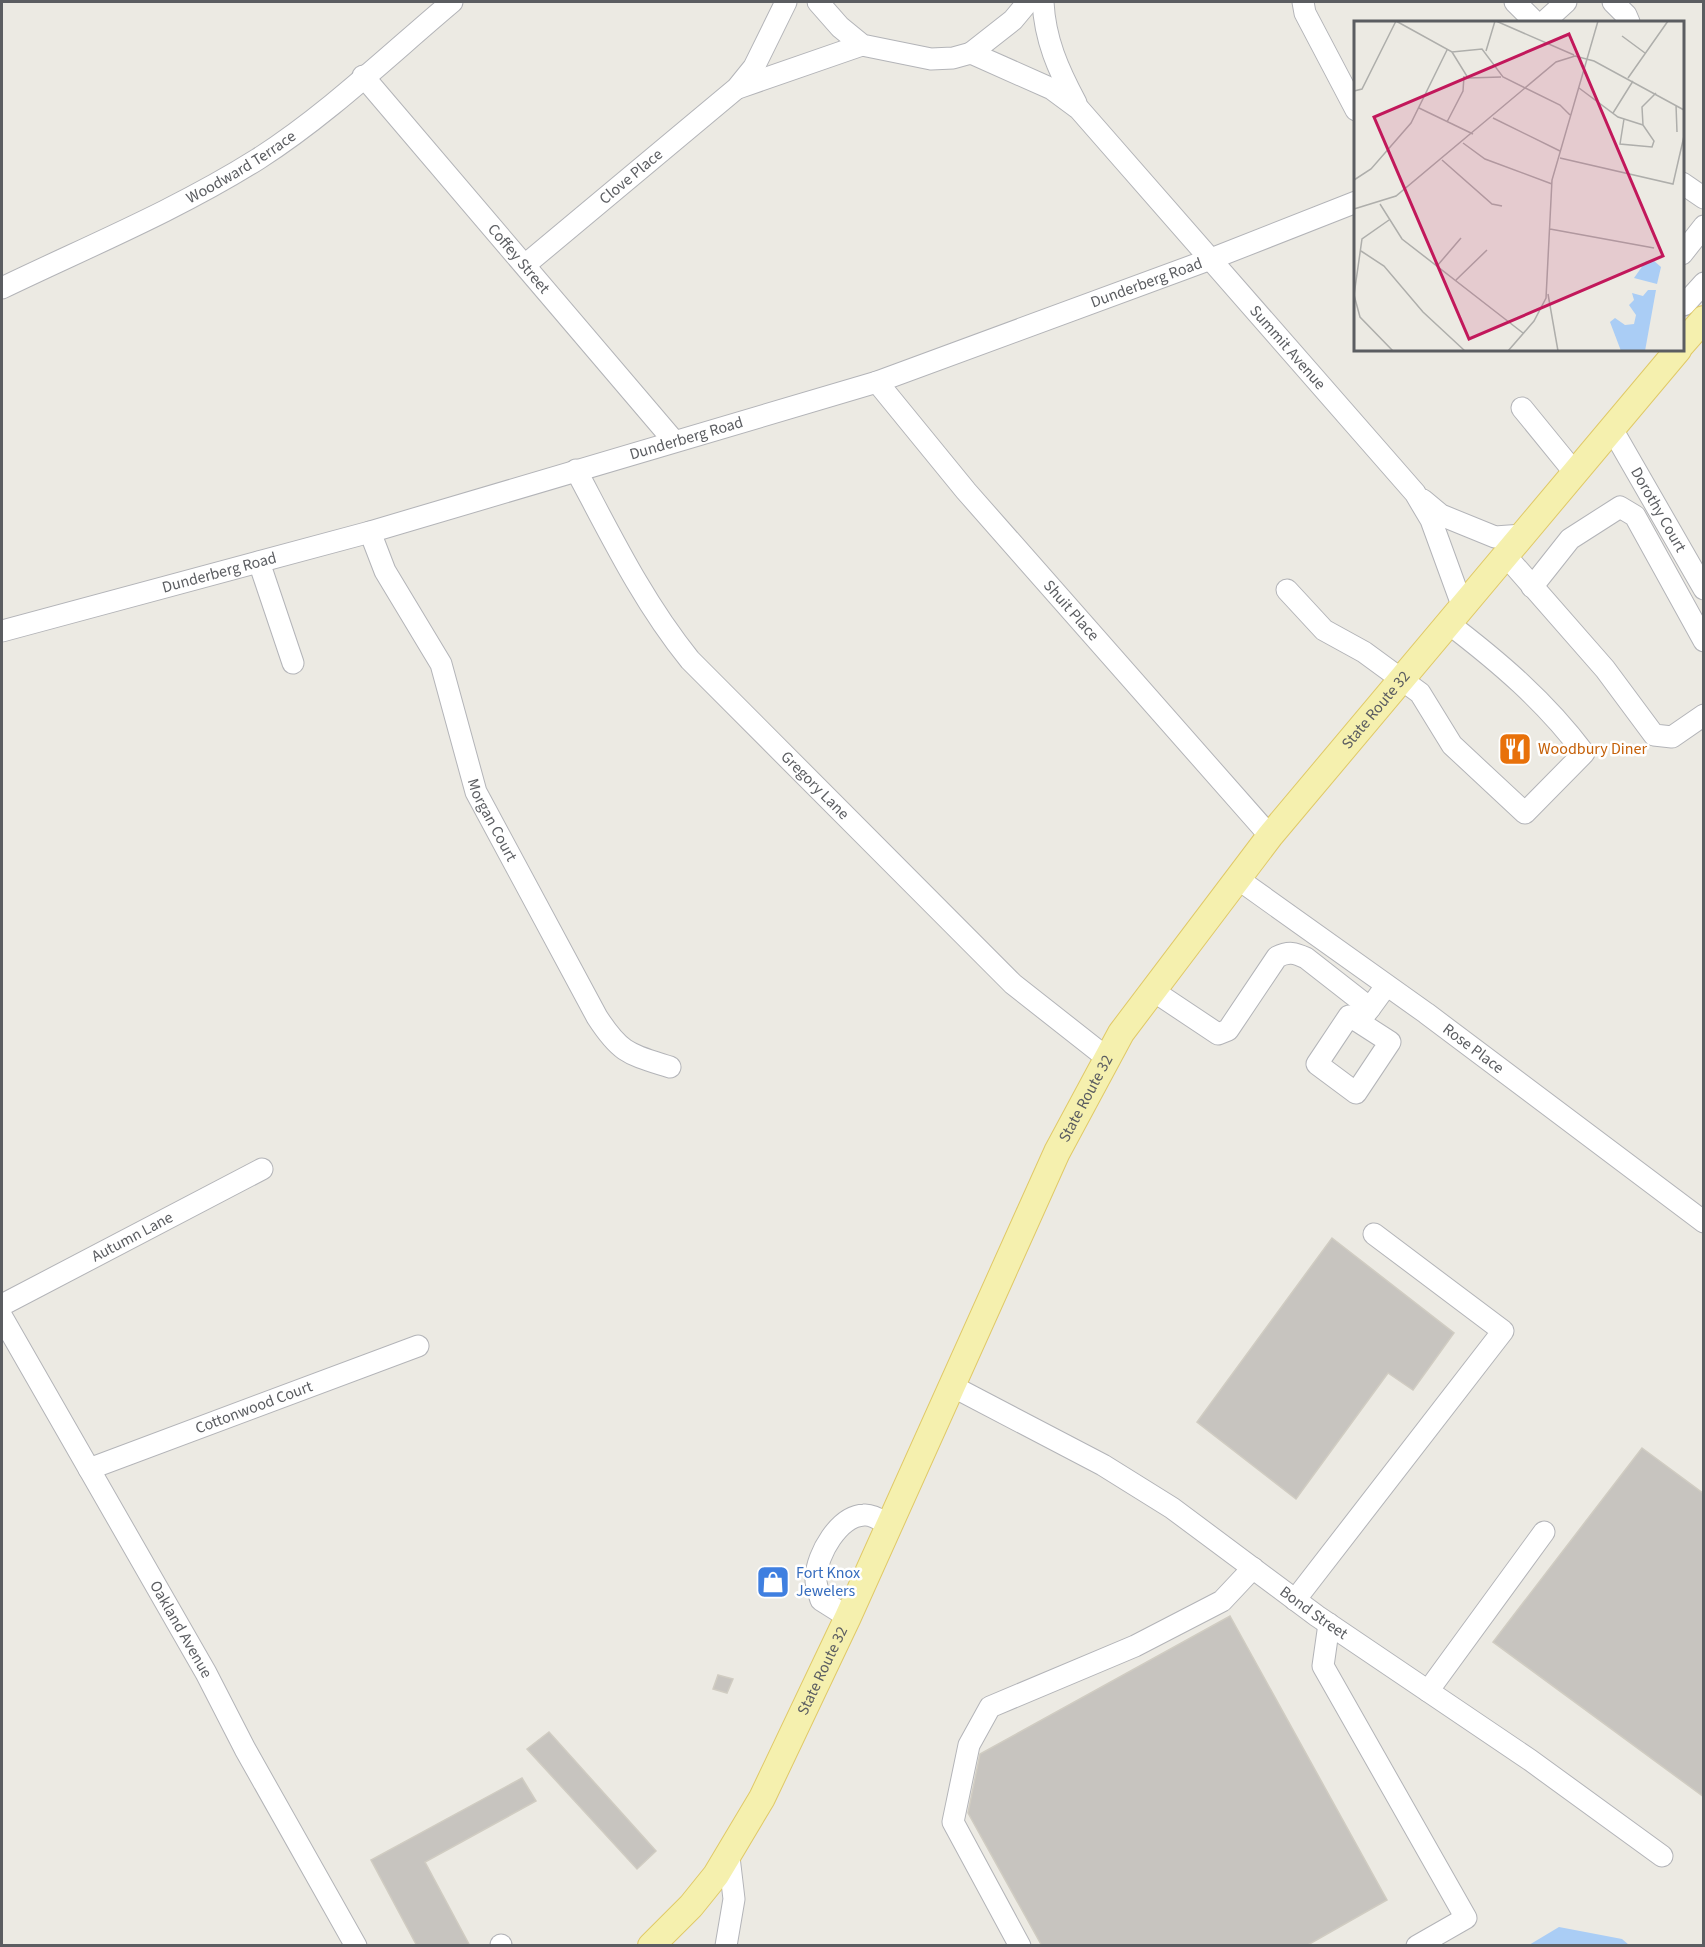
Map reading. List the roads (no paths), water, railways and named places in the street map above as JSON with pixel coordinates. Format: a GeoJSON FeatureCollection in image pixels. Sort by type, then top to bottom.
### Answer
{"type":"FeatureCollection","features":[{"type":"Feature","properties":{"kind":"main road"},"geometry":{"type":"LineString","coordinates":[[1684,341],[1693,312]]}},
{"type":"Feature","properties":{"kind":"main road","name":"State Route 32"},"geometry":{"type":"LineString","coordinates":[[651,1946],[691,1906],[729,1857],[762,1798],[848,1617],[1057,1152],[1107,1058],[1152,990],[1269,836],[1677,351]]}},
{"type":"Feature","properties":{"kind":"street","name":"Woodward Terrace"},"geometry":{"type":"LineString","coordinates":[[2,288],[159,213],[256,160],[294,135],[452,2]]}},
{"type":"Feature","properties":{"kind":"street","name":"Clove Place"},"geometry":{"type":"LineString","coordinates":[[525,265],[737,88],[754,68],[786,2]]}},
{"type":"Feature","properties":{"kind":"street"},"geometry":{"type":"LineString","coordinates":[[818,2],[840,27],[862,45],[931,59],[954,58],[971,53],[1013,20],[1028,2]]}},
{"type":"Feature","properties":{"kind":"street","name":"Summit Avenue"},"geometry":{"type":"LineString","coordinates":[[1043,2],[1044,27],[1054,61],[1079,109]]}},
{"type":"Feature","properties":{"kind":"street"},"geometry":{"type":"LineString","coordinates":[[1303,2],[1305,13],[1354,106]]}},
{"type":"Feature","properties":{"kind":"street"},"geometry":{"type":"LineString","coordinates":[[1515,2],[1534,21]]}},
{"type":"Feature","properties":{"kind":"street"},"geometry":{"type":"LineString","coordinates":[[1545,21],[1566,2]]}},
{"type":"Feature","properties":{"kind":"street"},"geometry":{"type":"LineString","coordinates":[[1613,2],[1626,15],[1629,21]]}},
{"type":"Feature","properties":{"kind":"street","name":"Clove Place"},"geometry":{"type":"LineString","coordinates":[[737,88],[862,45]]}},
{"type":"Feature","properties":{"kind":"street","name":"Summit Avenue"},"geometry":{"type":"LineString","coordinates":[[971,53],[1052,89],[1079,109],[1415,493],[1431,520],[1455,614]]}},
{"type":"Feature","properties":{"kind":"street","name":"Coffey Street"},"geometry":{"type":"LineString","coordinates":[[363,76],[674,441]]}},
{"type":"Feature","properties":{"kind":"street"},"geometry":{"type":"LineString","coordinates":[[1684,184],[1704,198]]}},
{"type":"Feature","properties":{"kind":"street","name":"Dunderberg Road"},"geometry":{"type":"LineString","coordinates":[[2,631],[370,532],[877,382],[1211,260],[1354,203]]}},
{"type":"Feature","properties":{"kind":"street"},"geometry":{"type":"LineString","coordinates":[[1693,312],[1704,283]]}},
{"type":"Feature","properties":{"kind":"street","name":"Shuit Place"},"geometry":{"type":"LineString","coordinates":[[877,382],[966,491],[1269,836]]}},
{"type":"Feature","properties":{"kind":"street"},"geometry":{"type":"LineString","coordinates":[[1522,408],[1575,473]]}},
{"type":"Feature","properties":{"kind":"street","name":"Dorothy Court"},"geometry":{"type":"LineString","coordinates":[[1612,429],[1704,589]]}},
{"type":"Feature","properties":{"kind":"street","name":"Gregory Lane"},"geometry":{"type":"LineString","coordinates":[[576,470],[631,575],[662,626],[690,660],[1013,984],[1107,1058]]}},
{"type":"Feature","properties":{"kind":"street"},"geometry":{"type":"LineString","coordinates":[[1415,493],[1441,514],[1495,537],[1523,535]]}},
{"type":"Feature","properties":{"kind":"street"},"geometry":{"type":"LineString","coordinates":[[1532,587],[1570,539],[1620,507],[1635,516],[1704,641]]}},
{"type":"Feature","properties":{"kind":"street","name":"Morgan Court"},"geometry":{"type":"LineString","coordinates":[[370,532],[385,570],[441,664],[476,792],[597,1017],[614,1043],[631,1054],[670,1066]]}},
{"type":"Feature","properties":{"kind":"street"},"geometry":{"type":"LineString","coordinates":[[1506,556],[1605,669],[1654,735],[1672,737],[1704,715]]}},
{"type":"Feature","properties":{"kind":"street"},"geometry":{"type":"LineString","coordinates":[[259,562],[293,663]]}},
{"type":"Feature","properties":{"kind":"street"},"geometry":{"type":"LineString","coordinates":[[1287,590],[1324,630],[1403,678],[1420,693],[1452,745],[1525,813],[1584,753],[1558,719],[1455,614]]}},
{"type":"Feature","properties":{"kind":"street","name":"Rose Place"},"geometry":{"type":"LineString","coordinates":[[1238,879],[1704,1222]]}},
{"type":"Feature","properties":{"kind":"street"},"geometry":{"type":"LineString","coordinates":[[1152,990],[1212,1032],[1224,1033],[1277,957],[1294,952],[1306,958],[1365,1015],[1386,986]]}},
{"type":"Feature","properties":{"kind":"street","name":"Autumn Lane"},"geometry":{"type":"LineString","coordinates":[[2,1305],[262,1169]]}},
{"type":"Feature","properties":{"kind":"street"},"geometry":{"type":"LineString","coordinates":[[1295,1600],[1503,1331],[1374,1234]]}},
{"type":"Feature","properties":{"kind":"street","name":"Oakland Avenue"},"geometry":{"type":"LineString","coordinates":[[2,1317],[356,1946]]}},
{"type":"Feature","properties":{"kind":"street","name":"Cottonwood Court"},"geometry":{"type":"LineString","coordinates":[[89,1469],[418,1346]]}},
{"type":"Feature","properties":{"kind":"street","name":"Bond Street"},"geometry":{"type":"LineString","coordinates":[[952,1386],[1113,1471],[1172,1508],[1295,1600],[1530,1760],[1662,1856]]}},
{"type":"Feature","properties":{"kind":"street"},"geometry":{"type":"LineString","coordinates":[[848,1617],[821,1600],[816,1578],[820,1561],[832,1538],[846,1520],[866,1514],[890,1525]]}},
{"type":"Feature","properties":{"kind":"street"},"geometry":{"type":"LineString","coordinates":[[1428,1691],[1544,1532]]}},
{"type":"Feature","properties":{"kind":"street"},"geometry":{"type":"LineString","coordinates":[[1020,1946],[953,1822],[969,1745],[990,1707],[1135,1646],[1222,1601],[1253,1568]]}},
{"type":"Feature","properties":{"kind":"street"},"geometry":{"type":"LineString","coordinates":[[1329,1624],[1323,1666],[1466,1918],[1417,1946]]}},
{"type":"Feature","properties":{"kind":"street"},"geometry":{"type":"LineString","coordinates":[[726,1946],[734,1899],[729,1857]]}},
{"type":"Feature","properties":{"kind":"water"},"geometry":{"type":"Polygon","coordinates":[[[1559,1927],[1622,1939],[1629,1945],[1529,1945],[1559,1927]]]}},
{"type":"Feature","properties":{"kind":"place","name":"Woodbury Diner"},"geometry":{"type":"Point","coordinates":[1515,749]}},
{"type":"Feature","properties":{"kind":"place","name":"Fort Knox Jewelers"},"geometry":{"type":"Point","coordinates":[773,1582]}}]}
